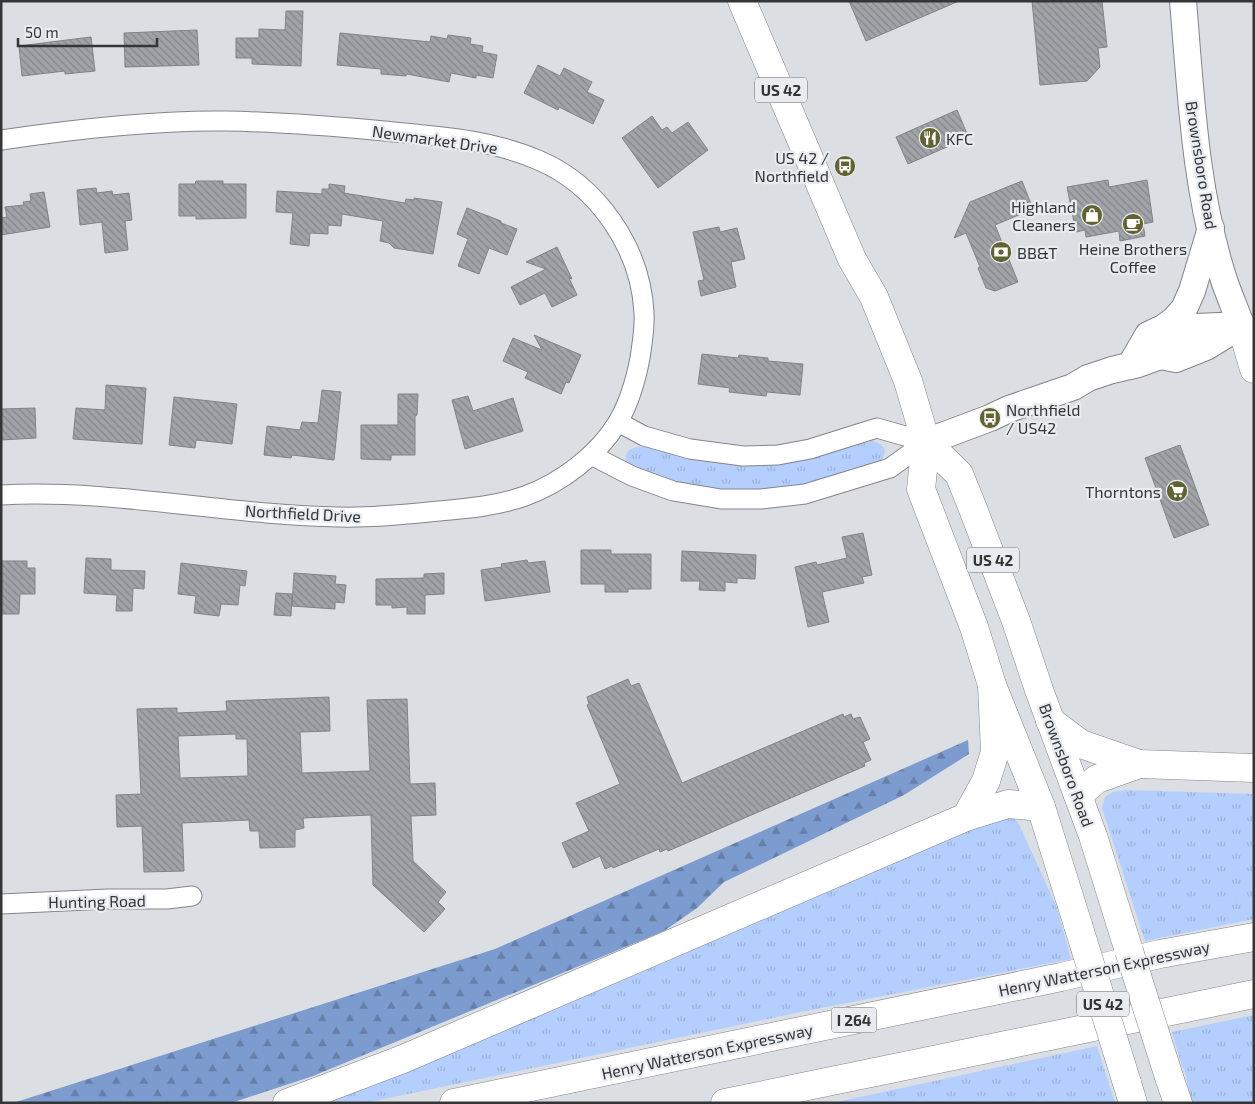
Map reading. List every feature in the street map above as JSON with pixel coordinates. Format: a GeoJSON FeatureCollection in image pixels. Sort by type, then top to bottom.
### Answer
{"type":"FeatureCollection","features":[{"type":"Feature","properties":{"kind":"main road","name":"US 42"},"geometry":{"type":"LineString","coordinates":[[742,1],[852,259],[874,297],[908,381],[926,442],[921,489],[974,627],[992,686],[1040,807],[1130,1093]]}},
{"type":"Feature","properties":{"kind":"main road"},"geometry":{"type":"LineString","coordinates":[[1241,325],[1254,369]]}},
{"type":"Feature","properties":{"kind":"main road","name":"Brownsboro Road"},"geometry":{"type":"LineString","coordinates":[[926,442],[959,474],[1016,621],[1050,721],[1093,836],[1178,1103]]}},
{"type":"Feature","properties":{"kind":"main road"},"geometry":{"type":"LineString","coordinates":[[966,817],[986,781],[995,752],[992,686]]}},
{"type":"Feature","properties":{"kind":"main road"},"geometry":{"type":"LineString","coordinates":[[1050,721],[1081,744],[1139,764],[1254,768]]}},
{"type":"Feature","properties":{"kind":"main road"},"geometry":{"type":"LineString","coordinates":[[287,1103],[403,1059],[966,817],[1008,804],[1040,807],[1078,795],[1097,779],[1139,764]]}},
{"type":"Feature","properties":{"kind":"main road","name":"Henry Watterson Expressway"},"geometry":{"type":"LineString","coordinates":[[454,1103],[1042,982],[1160,954],[1254,937]]}},
{"type":"Feature","properties":{"kind":"main road"},"geometry":{"type":"LineString","coordinates":[[725,1103],[1254,994]]}},
{"type":"Feature","properties":{"kind":"street","name":"Brownsboro Road"},"geometry":{"type":"LineString","coordinates":[[1183,1],[1200,174],[1225,282],[1241,325]]}},
{"type":"Feature","properties":{"kind":"street","name":"Newmarket Drive"},"geometry":{"type":"LineString","coordinates":[[1,140],[57,132],[131,125],[222,121],[295,123],[459,140],[498,147],[537,159],[570,178],[586,191],[607,214],[626,245],[639,278],[644,314],[644,332],[638,367],[618,422],[604,440]]}},
{"type":"Feature","properties":{"kind":"street"},"geometry":{"type":"LineString","coordinates":[[1130,366],[1148,335],[1163,328],[1184,309],[1190,297],[1211,227]]}},
{"type":"Feature","properties":{"kind":"street"},"geometry":{"type":"LineString","coordinates":[[590,455],[632,476],[673,491],[722,499],[761,499],[805,494],[890,468],[926,442],[1009,409],[1073,387],[1088,378],[1160,356],[1176,360],[1206,347],[1241,325]]}},
{"type":"Feature","properties":{"kind":"street"},"geometry":{"type":"LineString","coordinates":[[618,422],[644,436],[690,449],[743,456],[778,455],[810,449],[877,428],[926,442]]}},
{"type":"Feature","properties":{"kind":"street","name":"Northfield Drive"},"geometry":{"type":"LineString","coordinates":[[1,495],[113,498],[291,514],[376,517],[474,508],[524,496],[546,487],[590,455],[604,440]]}},
{"type":"Feature","properties":{"kind":"street","name":"Hunting Road"},"geometry":{"type":"LineString","coordinates":[[1,904],[108,899],[167,899],[192,896]]}},
{"type":"Feature","properties":{"kind":"green space"},"geometry":{"type":"Polygon","coordinates":[[[873,441],[880,444],[885,452],[879,462],[795,487],[744,491],[683,485],[656,477],[626,464],[625,459],[628,452],[633,448],[645,447],[702,461],[734,464],[829,453],[873,441]]]}},
{"type":"Feature","properties":{"kind":"green space"},"geometry":{"type":"Polygon","coordinates":[[[968,740],[969,754],[904,795],[724,882],[697,908],[664,931],[313,1076],[231,1103],[13,1103],[495,949],[968,740]]]}},
{"type":"Feature","properties":{"kind":"green space"},"geometry":{"type":"Polygon","coordinates":[[[1126,790],[1254,794],[1254,919],[1145,941],[1102,808],[1105,797],[1113,792],[1126,790]]]}},
{"type":"Feature","properties":{"kind":"green space"},"geometry":{"type":"Polygon","coordinates":[[[993,816],[1011,817],[1019,824],[1057,908],[1071,959],[801,1012],[365,1103],[316,1103],[993,816]]]}},
{"type":"Feature","properties":{"kind":"green space"},"geometry":{"type":"Polygon","coordinates":[[[1254,1015],[1254,1102],[1192,1103],[1184,1068],[1182,1067],[1172,1032],[1254,1015]]]}},
{"type":"Feature","properties":{"kind":"green space"},"geometry":{"type":"Polygon","coordinates":[[[1097,1046],[1115,1103],[832,1103],[1097,1046]]]}},
{"type":"Feature","properties":{"kind":"building"},"geometry":{"type":"Polygon","coordinates":[[[849,1],[959,1],[866,41],[849,1]]]}},
{"type":"Feature","properties":{"kind":"building"},"geometry":{"type":"Polygon","coordinates":[[[1032,1],[1102,1],[1107,47],[1098,48],[1100,67],[1087,81],[1040,85],[1032,1]]]}},
{"type":"Feature","properties":{"kind":"building"},"geometry":{"type":"Polygon","coordinates":[[[286,11],[303,11],[301,66],[252,64],[252,58],[236,58],[236,38],[259,38],[259,29],[285,30],[286,11]]]}},
{"type":"Feature","properties":{"kind":"building"},"geometry":{"type":"Polygon","coordinates":[[[197,30],[199,65],[125,67],[124,33],[197,30]]]}},
{"type":"Feature","properties":{"kind":"building"},"geometry":{"type":"Polygon","coordinates":[[[340,33],[430,42],[431,36],[447,39],[448,35],[471,38],[470,44],[483,46],[482,52],[497,55],[493,78],[476,75],[476,78],[451,73],[449,82],[407,74],[406,76],[381,74],[381,69],[337,65],[340,33]]]}},
{"type":"Feature","properties":{"kind":"building"},"geometry":{"type":"Polygon","coordinates":[[[91,37],[95,71],[65,74],[65,71],[22,76],[19,46],[91,37]]]}},
{"type":"Feature","properties":{"kind":"building"},"geometry":{"type":"Polygon","coordinates":[[[538,65],[560,76],[564,68],[592,82],[587,92],[604,100],[593,124],[559,107],[558,110],[524,93],[538,65]]]}},
{"type":"Feature","properties":{"kind":"building","name":"KFC"},"geometry":{"type":"Polygon","coordinates":[[[957,110],[968,136],[908,164],[896,137],[957,110]]]}},
{"type":"Feature","properties":{"kind":"building"},"geometry":{"type":"Polygon","coordinates":[[[652,116],[662,130],[667,127],[672,133],[688,122],[708,150],[658,188],[622,138],[652,116]]]}},
{"type":"Feature","properties":{"kind":"building"},"geometry":{"type":"Polygon","coordinates":[[[1108,180],[1109,187],[1147,180],[1153,222],[1143,224],[1145,236],[1120,241],[1119,231],[1086,237],[1085,230],[1076,232],[1067,187],[1108,180]]]}},
{"type":"Feature","properties":{"kind":"building"},"geometry":{"type":"Polygon","coordinates":[[[196,181],[223,181],[223,184],[246,184],[246,218],[196,219],[196,216],[179,216],[179,184],[195,184],[196,181]]]}},
{"type":"Feature","properties":{"kind":"building"},"geometry":{"type":"Polygon","coordinates":[[[1022,181],[1033,209],[995,225],[1018,282],[995,291],[986,288],[978,268],[980,267],[966,233],[954,238],[970,202],[1022,181]]]}},
{"type":"Feature","properties":{"kind":"building"},"geometry":{"type":"Polygon","coordinates":[[[329,184],[345,186],[344,193],[405,203],[406,199],[414,200],[414,198],[442,202],[433,254],[394,248],[389,243],[380,241],[383,221],[342,214],[341,226],[328,225],[328,234],[310,233],[309,246],[290,244],[293,213],[276,212],[277,191],[322,194],[322,189],[329,189],[329,184]]]}},
{"type":"Feature","properties":{"kind":"building"},"geometry":{"type":"Polygon","coordinates":[[[96,188],[97,193],[112,191],[113,195],[129,193],[132,220],[125,221],[128,250],[105,253],[102,222],[80,225],[77,190],[96,188]]]}},
{"type":"Feature","properties":{"kind":"building"},"geometry":{"type":"Polygon","coordinates":[[[44,192],[50,227],[1,235],[1,218],[7,217],[5,207],[24,205],[23,202],[31,201],[30,194],[44,192]]]}},
{"type":"Feature","properties":{"kind":"building"},"geometry":{"type":"Polygon","coordinates":[[[467,208],[517,229],[507,255],[489,248],[479,274],[458,266],[468,239],[457,234],[467,208]]]}},
{"type":"Feature","properties":{"kind":"building"},"geometry":{"type":"Polygon","coordinates":[[[719,227],[720,232],[737,228],[745,259],[731,262],[736,287],[701,296],[698,281],[704,280],[693,232],[719,227]]]}},
{"type":"Feature","properties":{"kind":"building"},"geometry":{"type":"Polygon","coordinates":[[[557,247],[572,279],[569,278],[577,295],[552,307],[545,293],[520,305],[511,287],[546,269],[526,262],[557,247]]]}},
{"type":"Feature","properties":{"kind":"building"},"geometry":{"type":"Polygon","coordinates":[[[534,335],[581,355],[569,383],[566,382],[561,394],[525,378],[528,372],[503,361],[513,338],[542,350],[534,335]]]}},
{"type":"Feature","properties":{"kind":"building"},"geometry":{"type":"Polygon","coordinates":[[[702,354],[738,358],[739,355],[768,358],[768,361],[803,364],[800,395],[767,392],[766,396],[729,392],[730,388],[698,384],[702,354]]]}},
{"type":"Feature","properties":{"kind":"building"},"geometry":{"type":"Polygon","coordinates":[[[106,385],[146,388],[142,444],[73,439],[76,408],[105,410],[106,385]]]}},
{"type":"Feature","properties":{"kind":"building"},"geometry":{"type":"Polygon","coordinates":[[[322,390],[341,392],[334,460],[292,455],[291,458],[264,455],[267,426],[300,430],[302,422],[318,423],[322,390]]]}},
{"type":"Feature","properties":{"kind":"building"},"geometry":{"type":"Polygon","coordinates":[[[398,394],[418,394],[417,415],[415,416],[415,455],[391,455],[391,460],[361,459],[361,425],[398,425],[398,394]]]}},
{"type":"Feature","properties":{"kind":"building"},"geometry":{"type":"Polygon","coordinates":[[[468,396],[473,411],[513,398],[523,431],[465,449],[452,400],[468,396]]]}},
{"type":"Feature","properties":{"kind":"building"},"geometry":{"type":"Polygon","coordinates":[[[174,397],[237,404],[232,444],[196,440],[195,448],[169,445],[174,397]]]}},
{"type":"Feature","properties":{"kind":"building"},"geometry":{"type":"Polygon","coordinates":[[[35,408],[36,438],[1,440],[1,409],[35,408]]]}},
{"type":"Feature","properties":{"kind":"building","name":"Thorntons"},"geometry":{"type":"Polygon","coordinates":[[[1180,445],[1209,525],[1174,538],[1145,458],[1180,445]]]}},
{"type":"Feature","properties":{"kind":"building"},"geometry":{"type":"Polygon","coordinates":[[[863,533],[872,575],[862,577],[864,583],[822,592],[829,622],[808,627],[795,567],[816,562],[817,565],[847,558],[842,537],[863,533]]]}},
{"type":"Feature","properties":{"kind":"building"},"geometry":{"type":"Polygon","coordinates":[[[581,550],[611,550],[611,554],[651,554],[651,589],[605,592],[605,584],[581,584],[581,550]]]}},
{"type":"Feature","properties":{"kind":"building"},"geometry":{"type":"Polygon","coordinates":[[[682,551],[756,555],[755,579],[737,578],[737,583],[725,582],[725,591],[699,590],[700,581],[681,581],[682,551]]]}},
{"type":"Feature","properties":{"kind":"building"},"geometry":{"type":"Polygon","coordinates":[[[86,558],[111,559],[111,570],[145,571],[144,589],[133,588],[132,611],[116,611],[117,595],[84,593],[86,558]]]}},
{"type":"Feature","properties":{"kind":"building"},"geometry":{"type":"Polygon","coordinates":[[[527,560],[528,563],[545,561],[550,592],[485,601],[481,570],[502,567],[501,564],[527,560]]]}},
{"type":"Feature","properties":{"kind":"building"},"geometry":{"type":"Polygon","coordinates":[[[1,561],[27,561],[27,568],[35,568],[35,594],[20,594],[19,614],[1,614],[1,561]]]}},
{"type":"Feature","properties":{"kind":"building"},"geometry":{"type":"Polygon","coordinates":[[[181,563],[247,571],[245,586],[240,585],[238,605],[221,604],[219,616],[194,613],[196,596],[178,594],[181,563]]]}},
{"type":"Feature","properties":{"kind":"building"},"geometry":{"type":"Polygon","coordinates":[[[294,573],[336,576],[335,584],[346,585],[344,603],[335,602],[335,609],[292,606],[294,573]]]}},
{"type":"Feature","properties":{"kind":"building"},"geometry":{"type":"Polygon","coordinates":[[[444,573],[444,594],[425,595],[425,614],[407,614],[407,607],[392,608],[392,605],[376,605],[376,579],[424,578],[424,574],[444,573]]]}},
{"type":"Feature","properties":{"kind":"building"},"geometry":{"type":"Polygon","coordinates":[[[276,593],[292,594],[291,616],[274,615],[276,593]]]}},
{"type":"Feature","properties":{"kind":"building"},"geometry":{"type":"Polygon","coordinates":[[[628,679],[631,686],[639,683],[682,783],[843,714],[844,717],[851,714],[853,719],[860,717],[870,739],[863,742],[871,760],[864,763],[865,766],[668,851],[667,849],[660,852],[659,849],[613,868],[612,866],[605,869],[600,856],[573,868],[562,843],[589,831],[576,803],[620,784],[587,705],[589,704],[587,697],[628,679]]]}},
{"type":"Feature","properties":{"kind":"building"},"geometry":{"type":"Polygon","coordinates":[[[329,697],[330,731],[300,732],[302,773],[370,771],[367,700],[407,699],[410,784],[435,783],[436,815],[411,816],[413,861],[446,892],[438,902],[445,909],[424,932],[373,885],[371,815],[303,818],[304,828],[295,830],[295,847],[260,848],[259,831],[250,831],[249,820],[182,823],[184,871],[144,872],[142,826],[117,827],[116,795],[141,794],[137,709],[177,708],[177,713],[227,711],[226,701],[329,697]],[[236,734],[178,736],[180,778],[248,776],[247,739],[236,739],[236,734]]]}},
{"type":"Feature","properties":{"kind":"place","name":"KFC"},"geometry":{"type":"Point","coordinates":[930,138]}},
{"type":"Feature","properties":{"kind":"place","name":"US 42 / Northfield"},"geometry":{"type":"Point","coordinates":[845,166]}},
{"type":"Feature","properties":{"kind":"place","name":"Highland Cleaners"},"geometry":{"type":"Point","coordinates":[1092,215]}},
{"type":"Feature","properties":{"kind":"place","name":"Heine Brothers Coffee"},"geometry":{"type":"Point","coordinates":[1133,224]}},
{"type":"Feature","properties":{"kind":"place","name":"BB&T"},"geometry":{"type":"Point","coordinates":[1001,252]}},
{"type":"Feature","properties":{"kind":"place","name":"Northfield / US42"},"geometry":{"type":"Point","coordinates":[990,418]}},
{"type":"Feature","properties":{"kind":"place","name":"Thorntons"},"geometry":{"type":"Point","coordinates":[1177,491]}}]}
